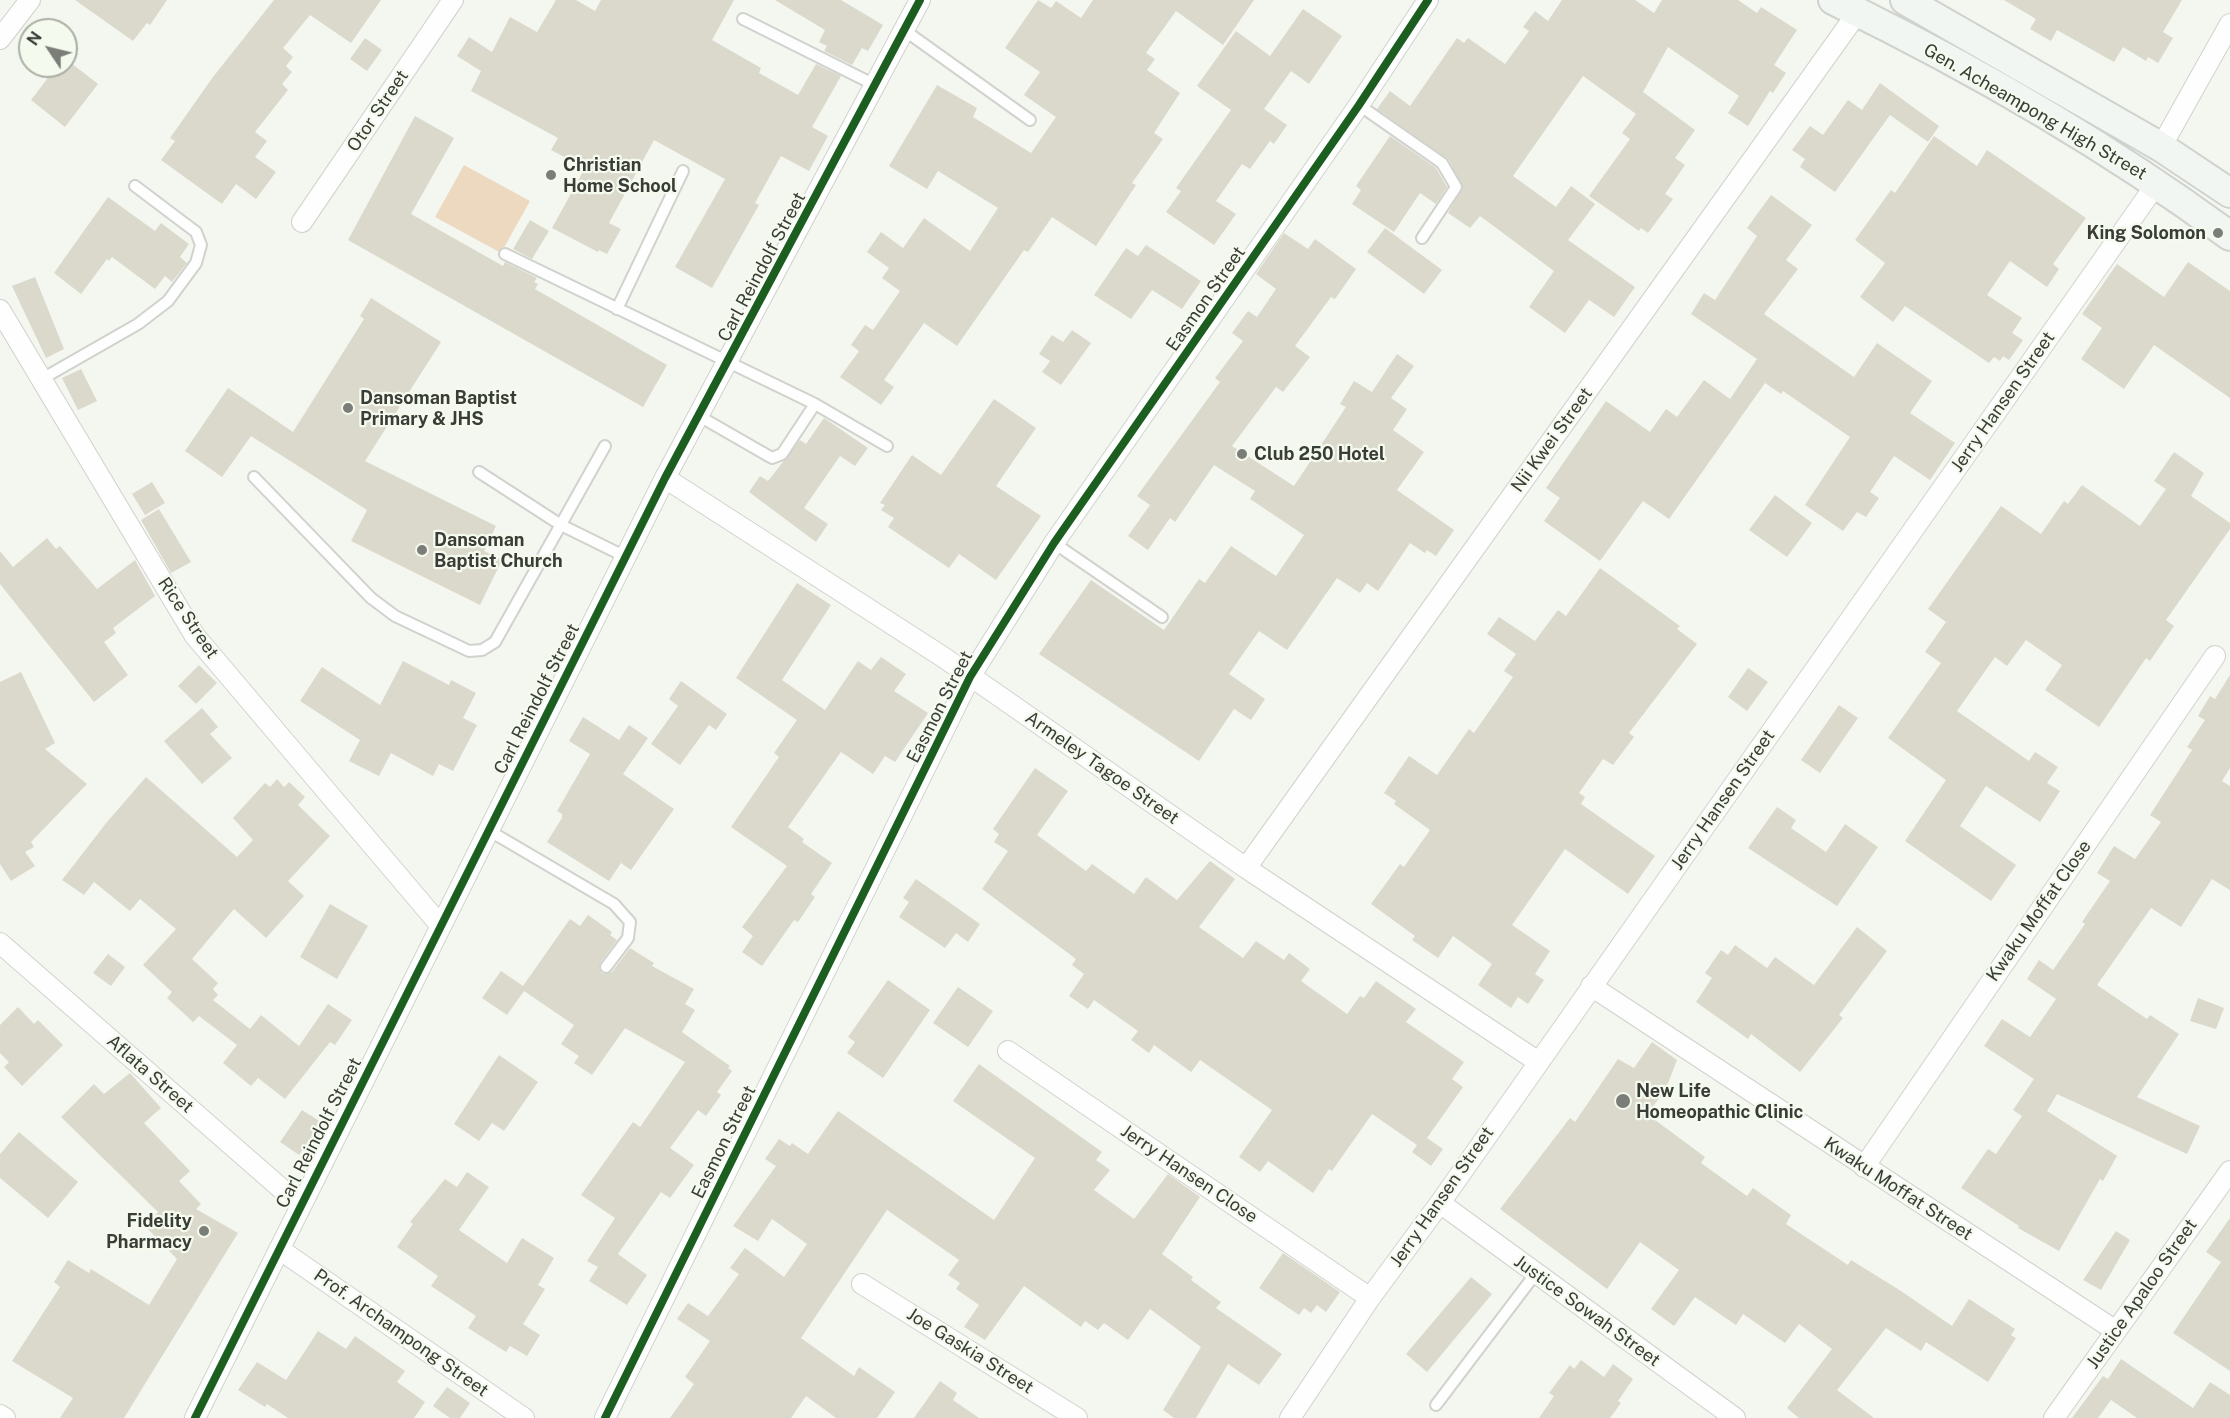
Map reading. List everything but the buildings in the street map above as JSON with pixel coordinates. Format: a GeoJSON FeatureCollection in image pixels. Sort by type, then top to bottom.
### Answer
{"type":"FeatureCollection","features":[{"type":"Feature","properties":{"kind":"main road","name":"Gen. Acheampong High Street"},"geometry":{"type":"LineString","coordinates":[[1918,3],[2161,147],[2230,193]]}},
{"type":"Feature","properties":{"kind":"main road","name":"Gen. Acheampong High Street"},"geometry":{"type":"LineString","coordinates":[[1845,6],[2005,91],[2157,183],[2230,236]]}},
{"type":"Feature","properties":{"kind":"street"},"geometry":{"type":"LineString","coordinates":[[0,39],[30,0]]}},
{"type":"Feature","properties":{"kind":"street","name":"Otor Street"},"geometry":{"type":"LineString","coordinates":[[302,222],[453,0]]}},
{"type":"Feature","properties":{"kind":"street","name":"Carl Reindolf Street"},"geometry":{"type":"LineString","coordinates":[[195,1418],[665,478],[920,0]]}},
{"type":"Feature","properties":{"kind":"street","name":"Easmon Street"},"geometry":{"type":"LineString","coordinates":[[604,1418],[970,677],[1053,543],[1359,105],[1428,0]]}},
{"type":"Feature","properties":{"kind":"street","name":"Nii Kwei Street"},"geometry":{"type":"LineString","coordinates":[[1246,868],[1845,6]]}},
{"type":"Feature","properties":{"kind":"street"},"geometry":{"type":"LineString","coordinates":[[2161,147],[2230,24]]}},
{"type":"Feature","properties":{"kind":"street","name":"Jerry Hansen Street"},"geometry":{"type":"LineString","coordinates":[[1290,1418],[1370,1298],[1440,1203],[1537,1061],[2157,183]]}},
{"type":"Feature","properties":{"kind":"street","name":"Rice Street"},"geometry":{"type":"LineString","coordinates":[[0,310],[195,636],[440,925]]}},
{"type":"Feature","properties":{"kind":"street","name":"Armeley Tagoe Street"},"geometry":{"type":"LineString","coordinates":[[665,478],[970,677],[1246,868],[1537,1061]]}},
{"type":"Feature","properties":{"kind":"street","name":"Kwaku Moffat Close"},"geometry":{"type":"LineString","coordinates":[[1863,1167],[2215,656]]}},
{"type":"Feature","properties":{"kind":"street","name":"Aflata Street"},"geometry":{"type":"LineString","coordinates":[[0,943],[300,1205]]}},
{"type":"Feature","properties":{"kind":"street","name":"Kwaku Moffat Street"},"geometry":{"type":"LineString","coordinates":[[1591,986],[1863,1167],[2116,1331]]}},
{"type":"Feature","properties":{"kind":"street","name":"Jerry Hansen Close"},"geometry":{"type":"LineString","coordinates":[[1008,1051],[1370,1298]]}},
{"type":"Feature","properties":{"kind":"street","name":"Justice Apaloo Street"},"geometry":{"type":"LineString","coordinates":[[2054,1418],[2230,1171]]}},
{"type":"Feature","properties":{"kind":"street","name":"Justice Sowah Street"},"geometry":{"type":"LineString","coordinates":[[1440,1203],[1735,1418]]}},
{"type":"Feature","properties":{"kind":"street","name":"Prof. Archampong Street"},"geometry":{"type":"LineString","coordinates":[[279,1249],[524,1418]]}},
{"type":"Feature","properties":{"kind":"street","name":"Joe Gaskia Street"},"geometry":{"type":"LineString","coordinates":[[862,1284],[1077,1418]]}},
{"type":"Feature","properties":{"kind":"street"},"geometry":{"type":"LineString","coordinates":[[0,1414],[5,1418]]}},
{"type":"Feature","properties":{"kind":"lane"},"geometry":{"type":"LineString","coordinates":[[743,19],[875,85]]}},
{"type":"Feature","properties":{"kind":"lane"},"geometry":{"type":"LineString","coordinates":[[904,30],[1030,120]]}},
{"type":"Feature","properties":{"kind":"lane"},"geometry":{"type":"LineString","coordinates":[[1359,105],[1442,163],[1452,177],[1456,187],[1422,238]]}},
{"type":"Feature","properties":{"kind":"lane"},"geometry":{"type":"LineString","coordinates":[[617,309],[683,171]]}},
{"type":"Feature","properties":{"kind":"lane"},"geometry":{"type":"LineString","coordinates":[[40,380],[138,324],[168,301],[196,262],[201,245],[196,232],[135,186]]}},
{"type":"Feature","properties":{"kind":"lane"},"geometry":{"type":"LineString","coordinates":[[505,254],[815,404],[887,446]]}},
{"type":"Feature","properties":{"kind":"lane"},"geometry":{"type":"LineString","coordinates":[[699,416],[772,458],[782,454],[815,404]]}},
{"type":"Feature","properties":{"kind":"lane"},"geometry":{"type":"LineString","coordinates":[[254,477],[371,598],[395,616],[470,651],[482,650],[495,642],[605,446]]}},
{"type":"Feature","properties":{"kind":"lane"},"geometry":{"type":"LineString","coordinates":[[479,472],[561,525],[626,557]]}},
{"type":"Feature","properties":{"kind":"lane"},"geometry":{"type":"LineString","coordinates":[[1053,543],[1162,617]]}},
{"type":"Feature","properties":{"kind":"lane"},"geometry":{"type":"LineString","coordinates":[[488,830],[614,904],[624,914],[630,922],[628,938],[606,967]]}},
{"type":"Feature","properties":{"kind":"lane"},"geometry":{"type":"LineString","coordinates":[[1436,1405],[1536,1273]]}},
{"type":"Feature","properties":{"kind":"shaded area"},"geometry":{"type":"Polygon","coordinates":[[[464,165],[530,201],[501,253],[435,217],[464,165]]]}},
{"type":"Feature","properties":{"kind":"cycle path"},"geometry":{"type":"LineString","coordinates":[[195,1418],[665,478],[920,0]]}},
{"type":"Feature","properties":{"kind":"cycle path"},"geometry":{"type":"LineString","coordinates":[[605,1418],[970,677],[1054,543],[1359,105],[1428,0]]}},
{"type":"Feature","properties":{"kind":"place","name":"Christian Home School"},"geometry":{"type":"Point","coordinates":[551,175]}},
{"type":"Feature","properties":{"kind":"place","name":"King Solomon"},"geometry":{"type":"Point","coordinates":[2218,233]}},
{"type":"Feature","properties":{"kind":"place","name":"Dansoman Baptist Primary & JHS"},"geometry":{"type":"Point","coordinates":[348,408]}},
{"type":"Feature","properties":{"kind":"place","name":"Club 250 Hotel"},"geometry":{"type":"Point","coordinates":[1242,454]}},
{"type":"Feature","properties":{"kind":"place","name":"Dansoman Baptist Church"},"geometry":{"type":"Point","coordinates":[422,550]}},
{"type":"Feature","properties":{"kind":"place","name":"New Life Homeopathic Clinic"},"geometry":{"type":"Point","coordinates":[1623,1101]}},
{"type":"Feature","properties":{"kind":"place","name":"Fidelity Pharmacy"},"geometry":{"type":"Point","coordinates":[204,1231]}}]}
